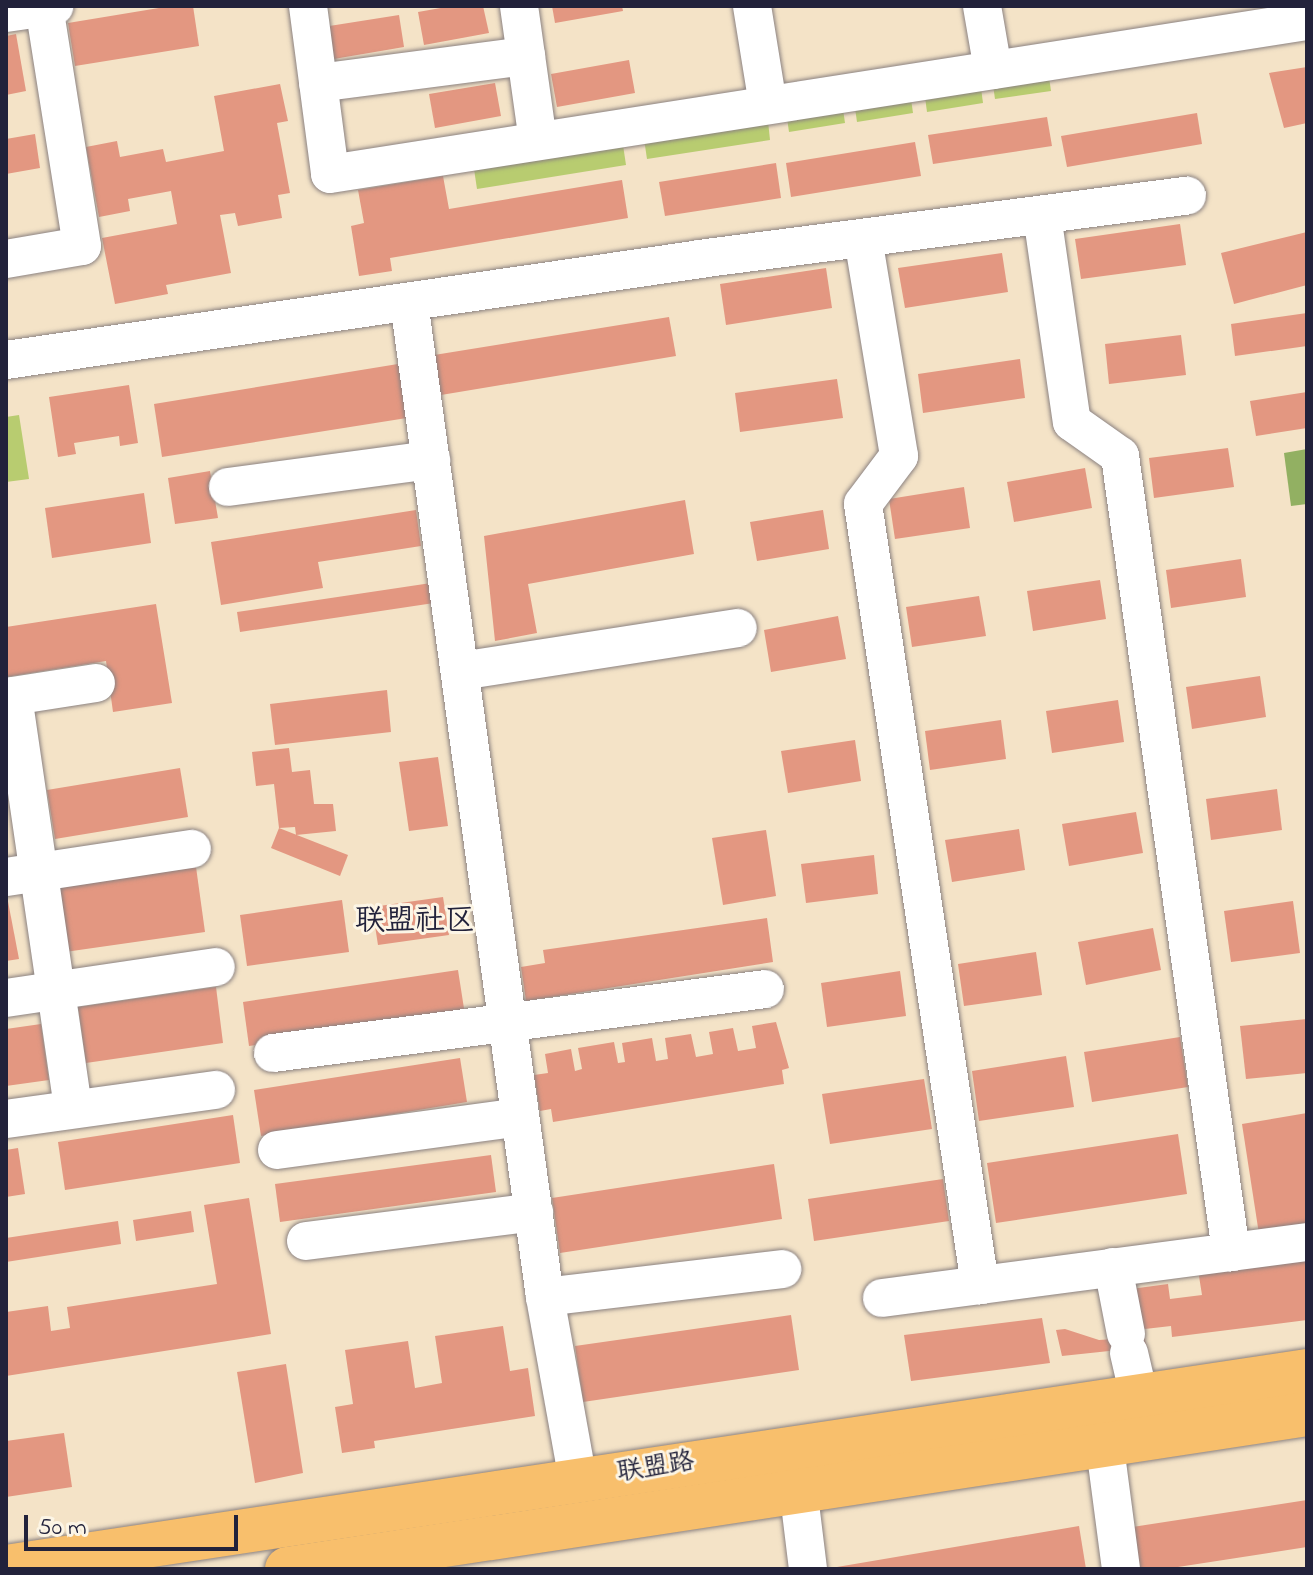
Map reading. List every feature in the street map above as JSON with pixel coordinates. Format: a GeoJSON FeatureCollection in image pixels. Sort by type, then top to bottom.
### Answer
{"type":"FeatureCollection","features":[{"type":"Feature","properties":{"kind":"main road","name":"联盟路"},"geometry":{"type":"LineString","coordinates":[[6,1567],[1307,1371]]}},
{"type":"Feature","properties":{"kind":"main road","name":"联盟路"},"geometry":{"type":"LineString","coordinates":[[287,1569],[1307,1414]]}},
{"type":"Feature","properties":{"kind":"lane"},"geometry":{"type":"LineString","coordinates":[[308,6],[330,174],[1307,21]]}},
{"type":"Feature","properties":{"kind":"lane"},"geometry":{"type":"LineString","coordinates":[[519,6],[538,141]]}},
{"type":"Feature","properties":{"kind":"lane"},"geometry":{"type":"LineString","coordinates":[[752,6],[768,105]]}},
{"type":"Feature","properties":{"kind":"lane"},"geometry":{"type":"LineString","coordinates":[[982,6],[993,70]]}},
{"type":"Feature","properties":{"kind":"lane"},"geometry":{"type":"LineString","coordinates":[[6,13],[47,7],[82,246],[6,259]]}},
{"type":"Feature","properties":{"kind":"lane"},"geometry":{"type":"LineString","coordinates":[[318,83],[526,56]]}},
{"type":"Feature","properties":{"kind":"lane"},"geometry":{"type":"LineString","coordinates":[[6,360],[704,259],[1187,196]]}},
{"type":"Feature","properties":{"kind":"lane"},"geometry":{"type":"LineString","coordinates":[[1042,215],[1072,422],[1120,456],[1231,1252]]}},
{"type":"Feature","properties":{"kind":"lane"},"geometry":{"type":"LineString","coordinates":[[863,238],[899,456],[863,504],[980,1285]]}},
{"type":"Feature","properties":{"kind":"lane"},"geometry":{"type":"LineString","coordinates":[[409,302],[545,1297],[578,1481]]}},
{"type":"Feature","properties":{"kind":"lane"},"geometry":{"type":"LineString","coordinates":[[228,487],[431,460]]}},
{"type":"Feature","properties":{"kind":"lane"},"geometry":{"type":"LineString","coordinates":[[460,671],[738,628]]}},
{"type":"Feature","properties":{"kind":"lane"},"geometry":{"type":"LineString","coordinates":[[73,1109],[56,991],[22,874],[10,697],[96,683]]}},
{"type":"Feature","properties":{"kind":"lane"},"geometry":{"type":"LineString","coordinates":[[22,874],[192,849]]}},
{"type":"Feature","properties":{"kind":"lane"},"geometry":{"type":"LineString","coordinates":[[6,998],[216,967]]}},
{"type":"Feature","properties":{"kind":"lane"},"geometry":{"type":"LineString","coordinates":[[273,1053],[765,989]]}},
{"type":"Feature","properties":{"kind":"lane"},"geometry":{"type":"LineString","coordinates":[[6,1119],[216,1090]]}},
{"type":"Feature","properties":{"kind":"lane"},"geometry":{"type":"LineString","coordinates":[[277,1150],[520,1117]]}},
{"type":"Feature","properties":{"kind":"lane"},"geometry":{"type":"LineString","coordinates":[[306,1241],[534,1212]]}},
{"type":"Feature","properties":{"kind":"lane"},"geometry":{"type":"LineString","coordinates":[[882,1298],[1307,1242]]}},
{"type":"Feature","properties":{"kind":"lane"},"geometry":{"type":"LineString","coordinates":[[1113,1267],[1128,1344],[1119,1399],[1105,1446],[1121,1569]]}},
{"type":"Feature","properties":{"kind":"lane"},"geometry":{"type":"LineString","coordinates":[[545,1297],[782,1269]]}},
{"type":"Feature","properties":{"kind":"lane"},"geometry":{"type":"LineString","coordinates":[[793,1448],[808,1569]]}},
{"type":"Feature","properties":{"kind":"green space"},"geometry":{"type":"Polygon","coordinates":[[[1049,77],[1051,91],[995,99],[993,85],[1049,77]]]}},
{"type":"Feature","properties":{"kind":"green space"},"geometry":{"type":"Polygon","coordinates":[[[981,88],[983,103],[927,112],[925,97],[981,88]]]}},
{"type":"Feature","properties":{"kind":"green space"},"geometry":{"type":"Polygon","coordinates":[[[911,99],[913,113],[857,122],[855,108],[911,99]]]}},
{"type":"Feature","properties":{"kind":"green space"},"geometry":{"type":"Polygon","coordinates":[[[843,109],[845,123],[789,132],[787,118],[843,109]]]}},
{"type":"Feature","properties":{"kind":"green space"},"geometry":{"type":"Polygon","coordinates":[[[768,121],[770,140],[647,159],[644,139],[768,121]]]}},
{"type":"Feature","properties":{"kind":"green space"},"geometry":{"type":"Polygon","coordinates":[[[623,145],[626,165],[477,189],[474,169],[623,145]]]}},
{"type":"Feature","properties":{"kind":"green space"},"geometry":{"type":"Polygon","coordinates":[[[19,415],[29,479],[6,482],[6,417],[19,415]]]}},
{"type":"Feature","properties":{"kind":"green space"},"geometry":{"type":"Polygon","coordinates":[[[1307,449],[1307,504],[1291,506],[1284,453],[1307,449]]]}},
{"type":"Feature","properties":{"kind":"building"},"geometry":{"type":"Polygon","coordinates":[[[171,6],[193,6],[199,46],[75,66],[68,23],[171,6]]]}},
{"type":"Feature","properties":{"kind":"building"},"geometry":{"type":"Polygon","coordinates":[[[452,6],[483,6],[489,33],[424,45],[418,12],[452,6]]]}},
{"type":"Feature","properties":{"kind":"building"},"geometry":{"type":"Polygon","coordinates":[[[552,6],[622,6],[623,11],[555,23],[552,6]]]}},
{"type":"Feature","properties":{"kind":"building"},"geometry":{"type":"Polygon","coordinates":[[[399,15],[404,47],[328,60],[323,27],[399,15]]]}},
{"type":"Feature","properties":{"kind":"building"},"geometry":{"type":"Polygon","coordinates":[[[16,34],[26,91],[6,95],[6,36],[16,34]]]}},
{"type":"Feature","properties":{"kind":"building"},"geometry":{"type":"Polygon","coordinates":[[[629,60],[635,93],[557,107],[551,74],[629,60]]]}},
{"type":"Feature","properties":{"kind":"building"},"geometry":{"type":"Polygon","coordinates":[[[1307,67],[1307,123],[1284,128],[1269,73],[1307,67]]]}},
{"type":"Feature","properties":{"kind":"building"},"geometry":{"type":"Polygon","coordinates":[[[495,83],[501,116],[435,128],[429,94],[495,83]]]}},
{"type":"Feature","properties":{"kind":"building"},"geometry":{"type":"Polygon","coordinates":[[[280,84],[288,121],[277,123],[290,193],[278,195],[282,218],[238,226],[235,213],[220,215],[231,273],[166,285],[168,294],[115,304],[102,238],[177,224],[171,191],[128,199],[130,211],[99,217],[86,147],[117,141],[120,157],[163,149],[166,162],[224,151],[214,96],[280,84]]]}},
{"type":"Feature","properties":{"kind":"building"},"geometry":{"type":"Polygon","coordinates":[[[1197,113],[1202,144],[1067,167],[1061,136],[1197,113]]]}},
{"type":"Feature","properties":{"kind":"building"},"geometry":{"type":"Polygon","coordinates":[[[1047,117],[1052,146],[933,164],[928,135],[1047,117]]]}},
{"type":"Feature","properties":{"kind":"building"},"geometry":{"type":"Polygon","coordinates":[[[35,134],[40,168],[6,174],[6,139],[35,134]]]}},
{"type":"Feature","properties":{"kind":"building"},"geometry":{"type":"Polygon","coordinates":[[[915,142],[921,176],[791,197],[786,163],[915,142]]]}},
{"type":"Feature","properties":{"kind":"building"},"geometry":{"type":"Polygon","coordinates":[[[776,163],[781,198],[665,216],[659,182],[776,163]]]}},
{"type":"Feature","properties":{"kind":"building"},"geometry":{"type":"Polygon","coordinates":[[[443,176],[449,209],[622,180],[628,218],[390,258],[392,271],[359,276],[351,226],[364,223],[358,190],[443,176]]]}},
{"type":"Feature","properties":{"kind":"building"},"geometry":{"type":"Polygon","coordinates":[[[1180,224],[1186,265],[1081,279],[1075,239],[1180,224]]]}},
{"type":"Feature","properties":{"kind":"building"},"geometry":{"type":"Polygon","coordinates":[[[1307,232],[1307,285],[1234,304],[1221,253],[1307,232]]]}},
{"type":"Feature","properties":{"kind":"building"},"geometry":{"type":"Polygon","coordinates":[[[1002,253],[1008,292],[905,308],[898,268],[1002,253]]]}},
{"type":"Feature","properties":{"kind":"building"},"geometry":{"type":"Polygon","coordinates":[[[826,268],[832,308],[726,325],[720,284],[826,268]]]}},
{"type":"Feature","properties":{"kind":"building"},"geometry":{"type":"Polygon","coordinates":[[[1307,313],[1307,346],[1235,356],[1231,324],[1307,313]]]}},
{"type":"Feature","properties":{"kind":"building"},"geometry":{"type":"Polygon","coordinates":[[[669,317],[676,356],[435,396],[428,356],[669,317]]]}},
{"type":"Feature","properties":{"kind":"building"},"geometry":{"type":"Polygon","coordinates":[[[1181,335],[1186,375],[1109,384],[1105,344],[1181,335]]]}},
{"type":"Feature","properties":{"kind":"building"},"geometry":{"type":"Polygon","coordinates":[[[1020,359],[1025,398],[923,413],[918,374],[1020,359]]]}},
{"type":"Feature","properties":{"kind":"building"},"geometry":{"type":"Polygon","coordinates":[[[404,363],[413,417],[162,457],[154,404],[404,363]]]}},
{"type":"Feature","properties":{"kind":"building"},"geometry":{"type":"Polygon","coordinates":[[[837,379],[843,418],[740,432],[735,393],[837,379]]]}},
{"type":"Feature","properties":{"kind":"building"},"geometry":{"type":"Polygon","coordinates":[[[129,385],[138,443],[120,446],[119,436],[74,443],[76,454],[58,457],[49,397],[129,385]]]}},
{"type":"Feature","properties":{"kind":"building"},"geometry":{"type":"Polygon","coordinates":[[[1307,392],[1307,428],[1256,436],[1250,401],[1307,392]]]}},
{"type":"Feature","properties":{"kind":"building"},"geometry":{"type":"Polygon","coordinates":[[[1228,448],[1234,487],[1154,498],[1149,458],[1228,448]]]}},
{"type":"Feature","properties":{"kind":"building"},"geometry":{"type":"Polygon","coordinates":[[[1085,468],[1092,508],[1014,522],[1007,482],[1085,468]]]}},
{"type":"Feature","properties":{"kind":"building"},"geometry":{"type":"Polygon","coordinates":[[[210,471],[218,518],[175,524],[168,478],[210,471]]]}},
{"type":"Feature","properties":{"kind":"building"},"geometry":{"type":"Polygon","coordinates":[[[964,487],[970,528],[895,539],[889,499],[964,487]]]}},
{"type":"Feature","properties":{"kind":"building"},"geometry":{"type":"Polygon","coordinates":[[[144,493],[151,543],[52,558],[45,508],[144,493]]]}},
{"type":"Feature","properties":{"kind":"building"},"geometry":{"type":"Polygon","coordinates":[[[685,500],[694,554],[528,584],[537,633],[495,641],[484,536],[685,500]]]}},
{"type":"Feature","properties":{"kind":"building"},"geometry":{"type":"Polygon","coordinates":[[[416,510],[421,546],[318,562],[323,588],[221,605],[211,542],[416,510]]]}},
{"type":"Feature","properties":{"kind":"building"},"geometry":{"type":"Polygon","coordinates":[[[823,510],[829,549],[757,561],[750,522],[823,510]]]}},
{"type":"Feature","properties":{"kind":"building"},"geometry":{"type":"Polygon","coordinates":[[[1241,559],[1246,597],[1171,608],[1166,570],[1241,559]]]}},
{"type":"Feature","properties":{"kind":"building"},"geometry":{"type":"Polygon","coordinates":[[[1100,580],[1106,619],[1033,631],[1027,591],[1100,580]]]}},
{"type":"Feature","properties":{"kind":"building"},"geometry":{"type":"Polygon","coordinates":[[[431,583],[434,603],[240,632],[237,612],[431,583]]]}},
{"type":"Feature","properties":{"kind":"building"},"geometry":{"type":"Polygon","coordinates":[[[979,596],[986,636],[912,647],[906,607],[979,596]]]}},
{"type":"Feature","properties":{"kind":"building"},"geometry":{"type":"Polygon","coordinates":[[[156,604],[172,703],[113,712],[106,661],[6,677],[6,627],[156,604]]]}},
{"type":"Feature","properties":{"kind":"building"},"geometry":{"type":"Polygon","coordinates":[[[838,616],[846,659],[771,672],[764,630],[838,616]]]}},
{"type":"Feature","properties":{"kind":"building"},"geometry":{"type":"Polygon","coordinates":[[[1260,676],[1266,717],[1192,729],[1186,687],[1260,676]]]}},
{"type":"Feature","properties":{"kind":"building"},"geometry":{"type":"Polygon","coordinates":[[[387,690],[391,732],[275,745],[270,704],[387,690]]]}},
{"type":"Feature","properties":{"kind":"building"},"geometry":{"type":"Polygon","coordinates":[[[1118,700],[1124,742],[1052,753],[1046,711],[1118,700]]]}},
{"type":"Feature","properties":{"kind":"building"},"geometry":{"type":"Polygon","coordinates":[[[1001,720],[1006,759],[930,770],[925,731],[1001,720]]]}},
{"type":"Feature","properties":{"kind":"building"},"geometry":{"type":"Polygon","coordinates":[[[855,740],[861,781],[788,793],[781,751],[855,740]]]}},
{"type":"Feature","properties":{"kind":"building"},"geometry":{"type":"Polygon","coordinates":[[[289,748],[292,772],[310,770],[314,804],[333,804],[336,831],[296,835],[295,827],[279,828],[274,784],[256,786],[252,752],[289,748]]]}},
{"type":"Feature","properties":{"kind":"building"},"geometry":{"type":"Polygon","coordinates":[[[438,757],[448,826],[409,831],[399,762],[438,757]]]}},
{"type":"Feature","properties":{"kind":"building"},"geometry":{"type":"Polygon","coordinates":[[[180,768],[188,817],[55,839],[47,790],[180,768]]]}},
{"type":"Feature","properties":{"kind":"building"},"geometry":{"type":"Polygon","coordinates":[[[1277,789],[1282,830],[1211,840],[1206,799],[1277,789]]]}},
{"type":"Feature","properties":{"kind":"building"},"geometry":{"type":"Polygon","coordinates":[[[1136,812],[1143,853],[1069,866],[1062,824],[1136,812]]]}},
{"type":"Feature","properties":{"kind":"building"},"geometry":{"type":"Polygon","coordinates":[[[279,828],[348,855],[340,876],[271,848],[279,828]]]}},
{"type":"Feature","properties":{"kind":"building"},"geometry":{"type":"Polygon","coordinates":[[[1019,829],[1025,870],[952,882],[945,840],[1019,829]]]}},
{"type":"Feature","properties":{"kind":"building"},"geometry":{"type":"Polygon","coordinates":[[[766,830],[776,896],[723,905],[712,838],[766,830]]]}},
{"type":"Feature","properties":{"kind":"building"},"geometry":{"type":"Polygon","coordinates":[[[874,855],[878,894],[806,903],[801,864],[874,855]]]}},
{"type":"Feature","properties":{"kind":"building"},"geometry":{"type":"Polygon","coordinates":[[[196,867],[205,932],[65,952],[56,888],[196,867]]]}},
{"type":"Feature","properties":{"kind":"building"},"geometry":{"type":"Polygon","coordinates":[[[6,891],[19,959],[6,961],[6,891]]]}},
{"type":"Feature","properties":{"kind":"building"},"geometry":{"type":"Polygon","coordinates":[[[443,897],[449,935],[378,945],[372,907],[443,897]]]}},
{"type":"Feature","properties":{"kind":"building"},"geometry":{"type":"Polygon","coordinates":[[[342,900],[349,952],[247,966],[240,915],[342,900]]]}},
{"type":"Feature","properties":{"kind":"building"},"geometry":{"type":"Polygon","coordinates":[[[1293,901],[1300,953],[1231,962],[1224,911],[1293,901]]]}},
{"type":"Feature","properties":{"kind":"building"},"geometry":{"type":"Polygon","coordinates":[[[767,918],[773,962],[526,1001],[521,967],[545,963],[543,950],[767,918]]]}},
{"type":"Feature","properties":{"kind":"building"},"geometry":{"type":"Polygon","coordinates":[[[1153,928],[1161,970],[1086,985],[1078,942],[1153,928]]]}},
{"type":"Feature","properties":{"kind":"building"},"geometry":{"type":"Polygon","coordinates":[[[1036,952],[1042,995],[964,1006],[958,964],[1036,952]]]}},
{"type":"Feature","properties":{"kind":"building"},"geometry":{"type":"Polygon","coordinates":[[[458,970],[465,1015],[249,1046],[243,1002],[458,970]]]}},
{"type":"Feature","properties":{"kind":"building"},"geometry":{"type":"Polygon","coordinates":[[[900,971],[906,1016],[827,1027],[821,983],[900,971]]]}},
{"type":"Feature","properties":{"kind":"building"},"geometry":{"type":"Polygon","coordinates":[[[216,987],[223,1043],[86,1063],[78,1007],[216,987]]]}},
{"type":"Feature","properties":{"kind":"building"},"geometry":{"type":"Polygon","coordinates":[[[1307,1019],[1307,1073],[1246,1079],[1240,1026],[1307,1019]]]}},
{"type":"Feature","properties":{"kind":"building"},"geometry":{"type":"Polygon","coordinates":[[[776,1022],[789,1068],[782,1070],[784,1084],[553,1122],[551,1109],[540,1111],[534,1075],[548,1073],[545,1054],[571,1049],[575,1071],[582,1069],[578,1048],[614,1042],[618,1063],[625,1062],[622,1043],[652,1038],[656,1061],[668,1059],[665,1038],[691,1034],[696,1057],[713,1054],[709,1032],[733,1028],[738,1051],[756,1048],[752,1026],[776,1022]]]}},
{"type":"Feature","properties":{"kind":"building"},"geometry":{"type":"Polygon","coordinates":[[[41,1024],[49,1080],[6,1086],[6,1029],[41,1024]]]}},
{"type":"Feature","properties":{"kind":"building"},"geometry":{"type":"Polygon","coordinates":[[[1180,1037],[1188,1087],[1092,1102],[1084,1052],[1180,1037]]]}},
{"type":"Feature","properties":{"kind":"building"},"geometry":{"type":"Polygon","coordinates":[[[1066,1056],[1074,1107],[979,1121],[972,1071],[1066,1056]]]}},
{"type":"Feature","properties":{"kind":"building"},"geometry":{"type":"Polygon","coordinates":[[[460,1058],[467,1102],[261,1136],[254,1090],[460,1058]]]}},
{"type":"Feature","properties":{"kind":"building"},"geometry":{"type":"Polygon","coordinates":[[[924,1079],[932,1129],[830,1144],[822,1094],[924,1079]]]}},
{"type":"Feature","properties":{"kind":"building"},"geometry":{"type":"Polygon","coordinates":[[[1307,1113],[1307,1226],[1259,1234],[1242,1124],[1307,1113]]]}},
{"type":"Feature","properties":{"kind":"building"},"geometry":{"type":"Polygon","coordinates":[[[233,1115],[240,1163],[65,1190],[58,1142],[233,1115]]]}},
{"type":"Feature","properties":{"kind":"building"},"geometry":{"type":"Polygon","coordinates":[[[1178,1134],[1187,1194],[996,1223],[987,1163],[1178,1134]]]}},
{"type":"Feature","properties":{"kind":"building"},"geometry":{"type":"Polygon","coordinates":[[[18,1148],[25,1194],[6,1197],[6,1150],[18,1148]]]}},
{"type":"Feature","properties":{"kind":"building"},"geometry":{"type":"Polygon","coordinates":[[[491,1155],[496,1192],[280,1222],[275,1184],[491,1155]]]}},
{"type":"Feature","properties":{"kind":"building"},"geometry":{"type":"Polygon","coordinates":[[[774,1164],[782,1219],[560,1253],[552,1198],[774,1164]]]}},
{"type":"Feature","properties":{"kind":"building"},"geometry":{"type":"Polygon","coordinates":[[[943,1179],[949,1221],[814,1241],[808,1199],[943,1179]]]}},
{"type":"Feature","properties":{"kind":"building"},"geometry":{"type":"Polygon","coordinates":[[[249,1198],[271,1334],[6,1376],[6,1312],[48,1306],[51,1331],[70,1328],[67,1307],[217,1284],[204,1205],[249,1198]]]}},
{"type":"Feature","properties":{"kind":"building"},"geometry":{"type":"Polygon","coordinates":[[[191,1211],[194,1232],[136,1241],[133,1220],[191,1211]]]}},
{"type":"Feature","properties":{"kind":"building"},"geometry":{"type":"Polygon","coordinates":[[[118,1221],[121,1244],[6,1262],[6,1238],[118,1221]]]}},
{"type":"Feature","properties":{"kind":"building"},"geometry":{"type":"Polygon","coordinates":[[[1307,1256],[1307,1320],[1172,1337],[1171,1326],[1136,1330],[1131,1289],[1168,1284],[1170,1299],[1202,1295],[1198,1270],[1307,1256]]]}},
{"type":"Feature","properties":{"kind":"building"},"geometry":{"type":"Polygon","coordinates":[[[791,1315],[799,1370],[583,1402],[575,1346],[791,1315]]]}},
{"type":"Feature","properties":{"kind":"building"},"geometry":{"type":"Polygon","coordinates":[[[1042,1318],[1050,1363],[911,1381],[904,1335],[1042,1318]]]}},
{"type":"Feature","properties":{"kind":"building"},"geometry":{"type":"Polygon","coordinates":[[[503,1326],[510,1371],[528,1368],[535,1416],[374,1441],[375,1448],[342,1453],[335,1407],[353,1404],[345,1350],[408,1341],[415,1388],[442,1383],[435,1336],[503,1326]]]}},
{"type":"Feature","properties":{"kind":"building"},"geometry":{"type":"Polygon","coordinates":[[[1065,1329],[1099,1340],[1144,1337],[1147,1347],[1062,1356],[1056,1330],[1065,1329]]]}},
{"type":"Feature","properties":{"kind":"building"},"geometry":{"type":"Polygon","coordinates":[[[286,1364],[303,1473],[255,1483],[237,1372],[286,1364]]]}},
{"type":"Feature","properties":{"kind":"building"},"geometry":{"type":"Polygon","coordinates":[[[64,1433],[72,1487],[6,1497],[6,1441],[64,1433]]]}},
{"type":"Feature","properties":{"kind":"building"},"geometry":{"type":"Polygon","coordinates":[[[1307,1500],[1307,1547],[1165,1569],[1132,1569],[1126,1528],[1307,1500]]]}},
{"type":"Feature","properties":{"kind":"building"},"geometry":{"type":"Polygon","coordinates":[[[1079,1526],[1086,1569],[837,1567],[1079,1526]]]}},
{"type":"Feature","properties":{"kind":"district","name":"联盟社区"},"geometry":{"type":"Point","coordinates":[415,922]}}]}
